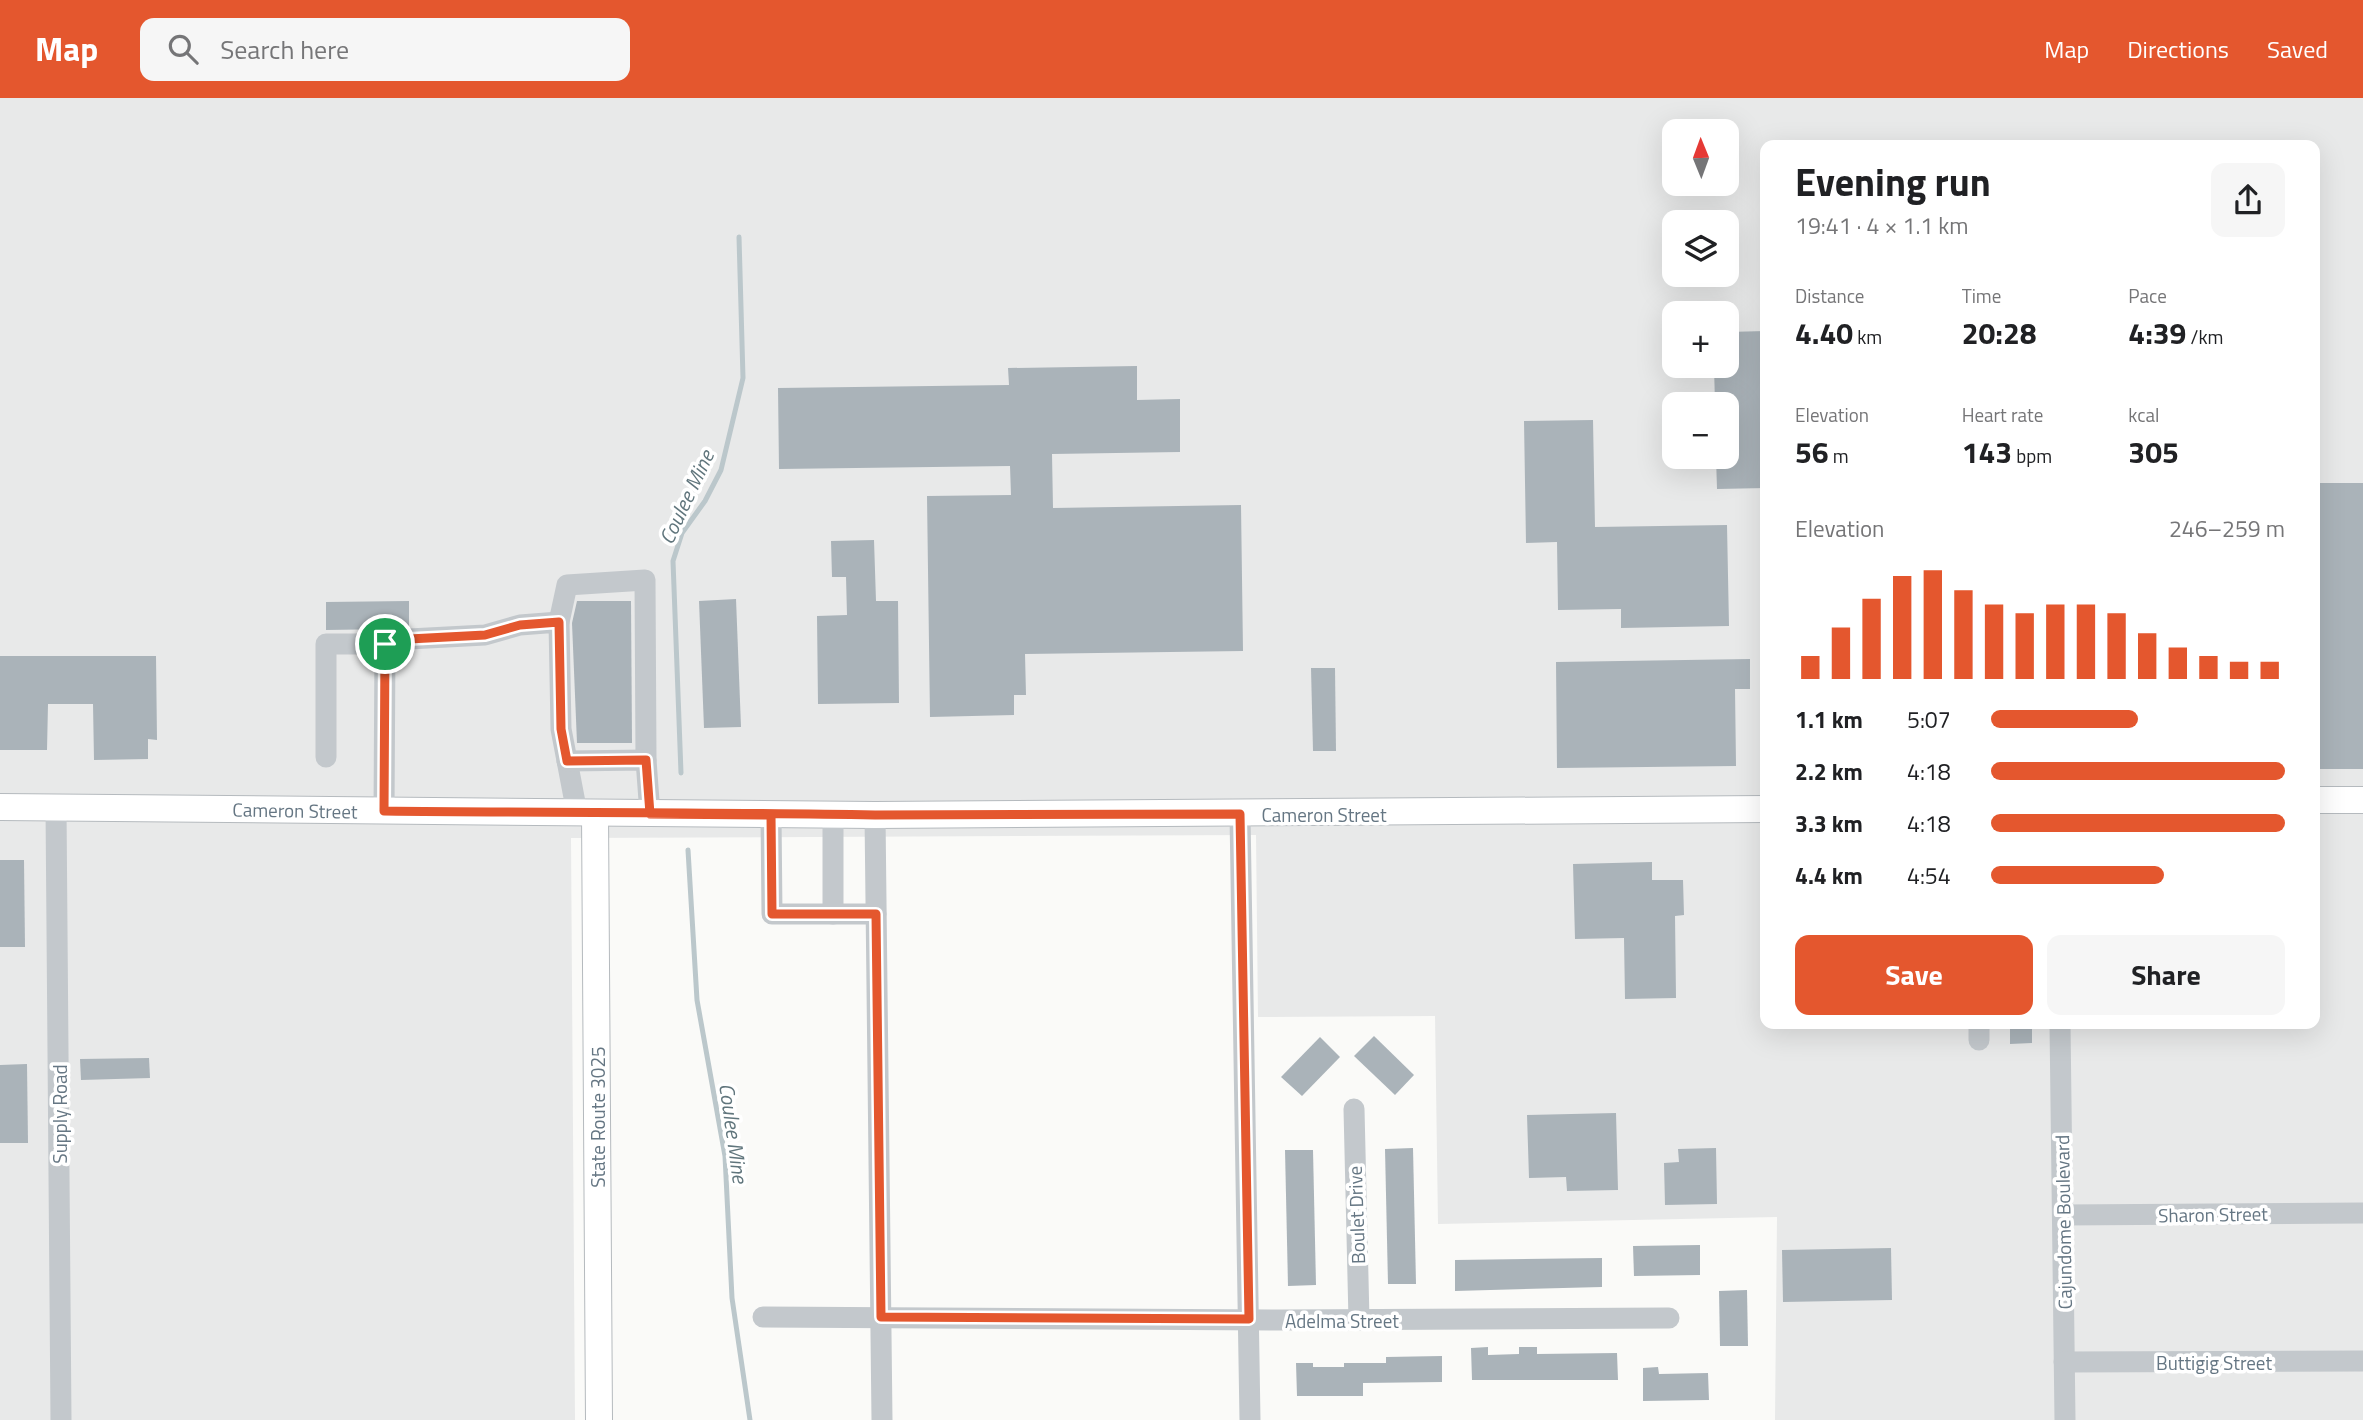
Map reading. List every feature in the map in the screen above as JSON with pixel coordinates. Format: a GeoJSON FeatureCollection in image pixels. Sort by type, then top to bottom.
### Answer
{"type":"FeatureCollection","features":[{"type":"Feature","properties":{"kind":"main road"},"geometry":{"type":"LineString","coordinates":[[2320,800],[2363,800]]}},
{"type":"Feature","properties":{"kind":"main road","name":"Cameron Street"},"geometry":{"type":"LineString","coordinates":[[0,807],[771,815],[1760,809]]}},
{"type":"Feature","properties":{"kind":"main road","name":"State Route 3025"},"geometry":{"type":"LineString","coordinates":[[586,813],[599,1420]]}},
{"type":"Feature","properties":{"kind":"street"},"geometry":{"type":"LineString","coordinates":[[586,813],[567,761],[561,729],[559,622],[567,585],[645,580],[646,760],[650,814]]}},
{"type":"Feature","properties":{"kind":"street"},"geometry":{"type":"LineString","coordinates":[[326,757],[326,644],[385,644],[409,639],[485,635],[520,625],[559,622]]}},
{"type":"Feature","properties":{"kind":"street"},"geometry":{"type":"LineString","coordinates":[[384,811],[385,644]]}},
{"type":"Feature","properties":{"kind":"street"},"geometry":{"type":"LineString","coordinates":[[567,761],[646,760]]}},
{"type":"Feature","properties":{"kind":"street","name":"Supply Road"},"geometry":{"type":"LineString","coordinates":[[56,807],[61,1420]]}},
{"type":"Feature","properties":{"kind":"street"},"geometry":{"type":"LineString","coordinates":[[832,814],[833,914]]}},
{"type":"Feature","properties":{"kind":"street"},"geometry":{"type":"LineString","coordinates":[[1240,814],[1250,1420]]}},
{"type":"Feature","properties":{"kind":"street"},"geometry":{"type":"LineString","coordinates":[[771,815],[772,914],[876,914]]}},
{"type":"Feature","properties":{"kind":"street"},"geometry":{"type":"LineString","coordinates":[[875,815],[882,1420]]}},
{"type":"Feature","properties":{"kind":"street","name":"Cajundome Boulevard"},"geometry":{"type":"LineString","coordinates":[[2060,1029],[2065,1420]]}},
{"type":"Feature","properties":{"kind":"street","name":"Boulet Drive"},"geometry":{"type":"LineString","coordinates":[[1354,1110],[1359,1320]]}},
{"type":"Feature","properties":{"kind":"street","name":"Sharon Street"},"geometry":{"type":"LineString","coordinates":[[2063,1215],[2363,1213]]}},
{"type":"Feature","properties":{"kind":"street","name":"Adelma Street"},"geometry":{"type":"LineString","coordinates":[[763,1317],[1359,1320],[1669,1318]]}},
{"type":"Feature","properties":{"kind":"street","name":"Buttigig Street"},"geometry":{"type":"LineString","coordinates":[[2064,1362],[2363,1361]]}},
{"type":"Feature","properties":{"kind":"shaded area"},"geometry":{"type":"Polygon","coordinates":[[[0,98],[2363,98],[2363,1420],[1775,1420],[1777,1217],[1438,1224],[1435,1016],[1258,1017],[1256,835],[571,838],[575,1420],[0,1420],[0,98]]]}},
{"type":"Feature","properties":{"kind":"building"},"geometry":{"type":"Polygon","coordinates":[[[1760,331],[1760,488],[1717,489],[1716,469],[1739,469],[1739,392],[1715,392],[1714,378],[1739,378],[1739,332],[1760,331]]]}},
{"type":"Feature","properties":{"kind":"building"},"geometry":{"type":"Polygon","coordinates":[[[1137,366],[1137,400],[1180,399],[1180,452],[1052,454],[1053,508],[1241,505],[1243,651],[1025,654],[1026,695],[1014,695],[1014,715],[930,717],[927,496],[1011,495],[1010,466],[779,469],[778,388],[1009,385],[1008,368],[1137,366]]]}},
{"type":"Feature","properties":{"kind":"building"},"geometry":{"type":"Polygon","coordinates":[[[1593,420],[1595,527],[1727,525],[1729,626],[1621,628],[1621,609],[1558,610],[1557,542],[1526,543],[1524,421],[1593,420]]]}},
{"type":"Feature","properties":{"kind":"building"},"geometry":{"type":"Polygon","coordinates":[[[2320,483],[2363,483],[2363,769],[2320,769],[2320,483]]]}},
{"type":"Feature","properties":{"kind":"building"},"geometry":{"type":"Polygon","coordinates":[[[874,540],[876,601],[898,601],[899,703],[818,704],[817,616],[847,615],[846,577],[832,577],[831,541],[874,540]]]}},
{"type":"Feature","properties":{"kind":"building"},"geometry":{"type":"Polygon","coordinates":[[[736,599],[741,727],[704,728],[699,601],[736,599]]]}},
{"type":"Feature","properties":{"kind":"building"},"geometry":{"type":"Polygon","coordinates":[[[409,601],[409,626],[392,629],[326,630],[326,602],[409,601]]]}},
{"type":"Feature","properties":{"kind":"building"},"geometry":{"type":"Polygon","coordinates":[[[577,601],[631,601],[632,743],[577,743],[572,623],[577,601]]]}},
{"type":"Feature","properties":{"kind":"building"},"geometry":{"type":"Polygon","coordinates":[[[0,656],[156,656],[157,740],[148,739],[148,759],[94,760],[93,704],[48,704],[47,750],[0,750],[0,656]]]}},
{"type":"Feature","properties":{"kind":"building"},"geometry":{"type":"Polygon","coordinates":[[[1750,659],[1750,689],[1735,689],[1736,766],[1557,768],[1556,662],[1750,659]]]}},
{"type":"Feature","properties":{"kind":"building"},"geometry":{"type":"Polygon","coordinates":[[[1311,668],[1335,668],[1336,751],[1313,751],[1311,668]]]}},
{"type":"Feature","properties":{"kind":"building"},"geometry":{"type":"Polygon","coordinates":[[[0,860],[24,860],[25,947],[0,947],[0,860]]]}},
{"type":"Feature","properties":{"kind":"building"},"geometry":{"type":"Polygon","coordinates":[[[1652,862],[1652,880],[1683,880],[1684,915],[1675,916],[1676,998],[1625,999],[1624,938],[1575,939],[1573,864],[1652,862]]]}},
{"type":"Feature","properties":{"kind":"building"},"geometry":{"type":"Polygon","coordinates":[[[2010,1029],[2032,1029],[2032,1043],[2010,1044],[2010,1029]]]}},
{"type":"Feature","properties":{"kind":"building"},"geometry":{"type":"Polygon","coordinates":[[[1374,1036],[1414,1075],[1395,1095],[1354,1056],[1374,1036]]]}},
{"type":"Feature","properties":{"kind":"building"},"geometry":{"type":"Polygon","coordinates":[[[1320,1037],[1340,1057],[1302,1096],[1281,1077],[1320,1037]]]}},
{"type":"Feature","properties":{"kind":"building"},"geometry":{"type":"Polygon","coordinates":[[[149,1058],[150,1078],[81,1080],[80,1059],[149,1058]]]}},
{"type":"Feature","properties":{"kind":"building"},"geometry":{"type":"Polygon","coordinates":[[[27,1064],[28,1143],[0,1143],[0,1065],[27,1064]]]}},
{"type":"Feature","properties":{"kind":"building"},"geometry":{"type":"Polygon","coordinates":[[[1616,1113],[1618,1190],[1567,1191],[1566,1177],[1529,1178],[1527,1115],[1616,1113]]]}},
{"type":"Feature","properties":{"kind":"building"},"geometry":{"type":"Polygon","coordinates":[[[1413,1148],[1416,1284],[1388,1284],[1385,1149],[1413,1148]]]}},
{"type":"Feature","properties":{"kind":"building"},"geometry":{"type":"Polygon","coordinates":[[[1716,1148],[1717,1204],[1665,1205],[1664,1163],[1679,1162],[1678,1149],[1716,1148]]]}},
{"type":"Feature","properties":{"kind":"building"},"geometry":{"type":"Polygon","coordinates":[[[1285,1150],[1313,1150],[1316,1285],[1288,1286],[1285,1150]]]}},
{"type":"Feature","properties":{"kind":"building"},"geometry":{"type":"Polygon","coordinates":[[[1700,1245],[1700,1275],[1634,1276],[1633,1246],[1700,1245]]]}},
{"type":"Feature","properties":{"kind":"building"},"geometry":{"type":"Polygon","coordinates":[[[1891,1248],[1892,1300],[1783,1302],[1782,1250],[1891,1248]]]}},
{"type":"Feature","properties":{"kind":"building"},"geometry":{"type":"Polygon","coordinates":[[[1602,1258],[1602,1287],[1455,1291],[1455,1260],[1602,1258]]]}},
{"type":"Feature","properties":{"kind":"building"},"geometry":{"type":"Polygon","coordinates":[[[1747,1290],[1748,1346],[1720,1346],[1719,1291],[1747,1290]]]}},
{"type":"Feature","properties":{"kind":"building"},"geometry":{"type":"Polygon","coordinates":[[[1488,1347],[1488,1355],[1519,1354],[1519,1347],[1537,1347],[1537,1354],[1617,1353],[1618,1380],[1472,1380],[1471,1348],[1488,1347]]]}},
{"type":"Feature","properties":{"kind":"building"},"geometry":{"type":"Polygon","coordinates":[[[1442,1356],[1442,1382],[1363,1383],[1363,1396],[1297,1396],[1296,1363],[1313,1363],[1313,1367],[1344,1367],[1344,1363],[1386,1363],[1386,1357],[1442,1356]]]}},
{"type":"Feature","properties":{"kind":"building"},"geometry":{"type":"Polygon","coordinates":[[[1658,1367],[1659,1374],[1708,1373],[1709,1400],[1643,1401],[1643,1368],[1658,1367]]]}},
{"type":"Feature","properties":{"kind":"waterway","name":"Coulee Mine"},"geometry":{"type":"LineString","coordinates":[[681,773],[673,561],[682,533],[705,501],[721,470],[743,378],[739,237]]}},
{"type":"Feature","properties":{"kind":"waterway","name":"Coulee Mine"},"geometry":{"type":"LineString","coordinates":[[688,850],[697,1000],[725,1156],[732,1298],[750,1420]]}},
{"type":"Feature","properties":{"kind":"route"},"geometry":{"type":"LineString","coordinates":[[385,644],[384,811],[595,813],[771,815],[1240,814],[1249,1319],[881,1317],[876,914],[772,914],[771,815],[650,814],[646,760],[567,761],[561,729],[559,622],[520,625],[485,635],[409,639],[385,644]]}}]}
